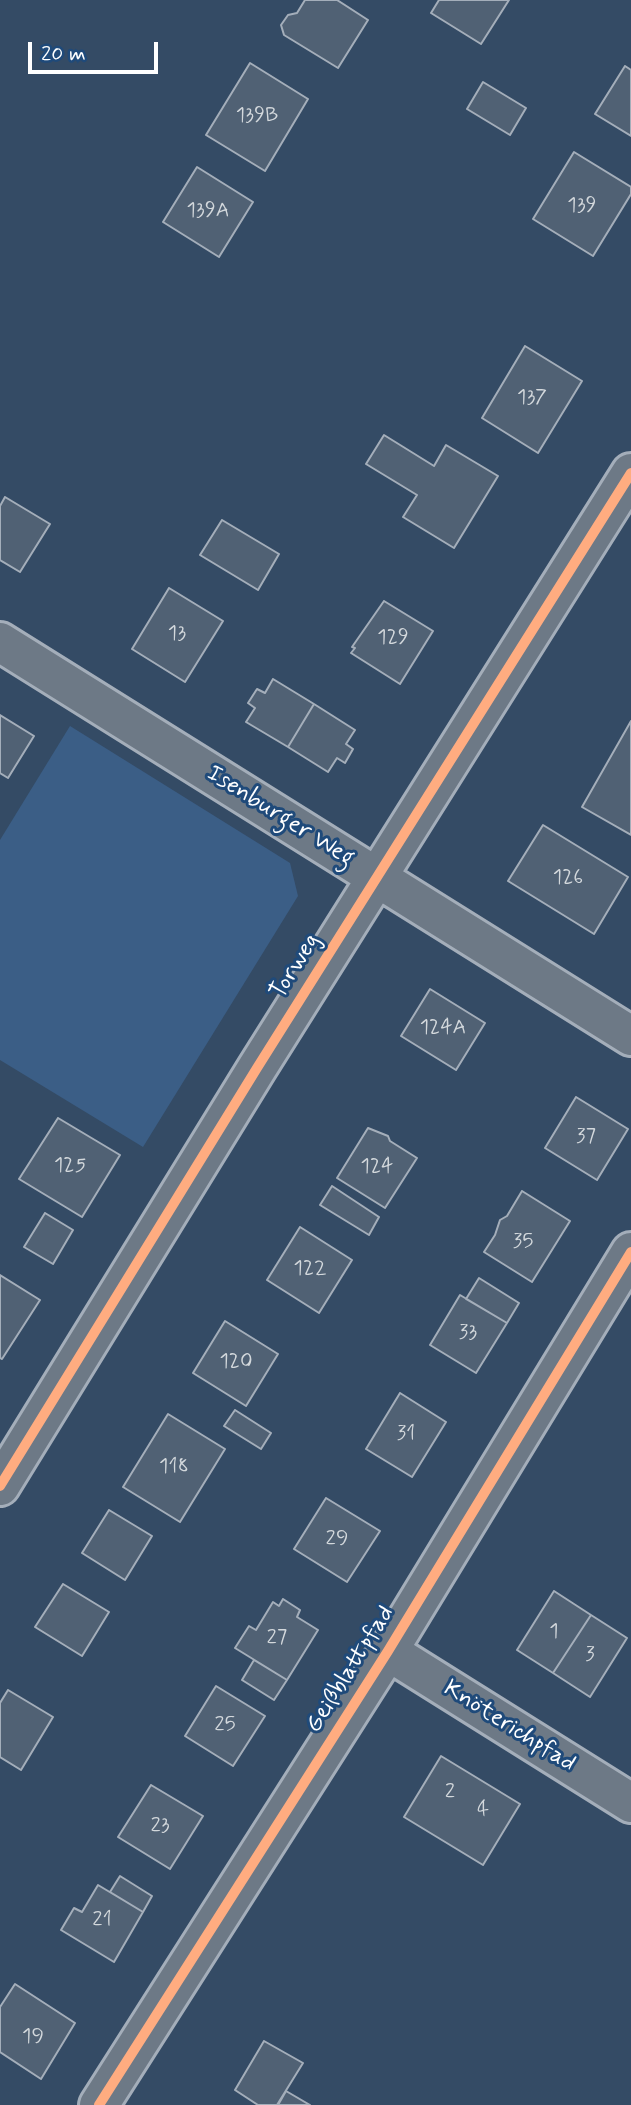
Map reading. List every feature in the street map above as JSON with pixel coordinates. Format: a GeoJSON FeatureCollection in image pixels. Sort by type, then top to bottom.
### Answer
{"type":"FeatureCollection","features":[{"type":"Feature","properties":{"kind":"street","name":"Torweg"},"geometry":{"type":"LineString","coordinates":[[0,1486],[376,877],[631,473]]}},
{"type":"Feature","properties":{"kind":"street","name":"Isenburger Weg"},"geometry":{"type":"LineString","coordinates":[[0,642],[631,1036]]}},
{"type":"Feature","properties":{"kind":"street","name":"Geißblattpfad"},"geometry":{"type":"LineString","coordinates":[[99,2105],[388,1651],[631,1252]]}},
{"type":"Feature","properties":{"kind":"street","name":"Knöterichpfad"},"geometry":{"type":"LineString","coordinates":[[388,1651],[631,1803]]}},
{"type":"Feature","properties":{"kind":"shaded area"},"geometry":{"type":"Polygon","coordinates":[[[70,726],[290,863],[298,896],[143,1147],[0,1060],[0,840],[70,726]]]}},
{"type":"Feature","properties":{"kind":"building"},"geometry":{"type":"Polygon","coordinates":[[[305,0],[337,0],[368,20],[338,68],[284,35],[281,25],[288,15],[297,13],[305,0]]]}},
{"type":"Feature","properties":{"kind":"building"},"geometry":{"type":"Polygon","coordinates":[[[439,0],[509,0],[481,44],[431,13],[439,0]]]}},
{"type":"Feature","properties":{"kind":"building"},"geometry":{"type":"Polygon","coordinates":[[[250,63],[308,99],[265,171],[206,135],[250,63]]]}},
{"type":"Feature","properties":{"kind":"building"},"geometry":{"type":"Polygon","coordinates":[[[625,66],[631,70],[631,136],[595,114],[625,66]]]}},
{"type":"Feature","properties":{"kind":"building"},"geometry":{"type":"Polygon","coordinates":[[[483,82],[526,108],[510,135],[467,109],[483,82]]]}},
{"type":"Feature","properties":{"kind":"building"},"geometry":{"type":"Polygon","coordinates":[[[574,152],[631,187],[631,194],[593,256],[533,219],[574,152]]]}},
{"type":"Feature","properties":{"kind":"building"},"geometry":{"type":"Polygon","coordinates":[[[197,167],[253,202],[219,257],[163,222],[197,167]]]}},
{"type":"Feature","properties":{"kind":"building"},"geometry":{"type":"Polygon","coordinates":[[[525,346],[582,381],[538,453],[482,418],[525,346]]]}},
{"type":"Feature","properties":{"kind":"building"},"geometry":{"type":"Polygon","coordinates":[[[384,435],[434,466],[446,445],[498,476],[454,548],[403,517],[417,495],[366,464],[384,435]]]}},
{"type":"Feature","properties":{"kind":"building"},"geometry":{"type":"Polygon","coordinates":[[[5,497],[50,524],[20,572],[0,560],[0,506],[5,497]]]}},
{"type":"Feature","properties":{"kind":"building"},"geometry":{"type":"Polygon","coordinates":[[[222,520],[279,554],[258,590],[200,555],[222,520]]]}},
{"type":"Feature","properties":{"kind":"building"},"geometry":{"type":"Polygon","coordinates":[[[169,588],[223,621],[185,682],[132,649],[169,588]]]}},
{"type":"Feature","properties":{"kind":"building"},"geometry":{"type":"Polygon","coordinates":[[[384,601],[433,631],[400,684],[351,653],[355,648],[352,647],[384,601]]]}},
{"type":"Feature","properties":{"kind":"building"},"geometry":{"type":"Polygon","coordinates":[[[273,679],[314,704],[288,747],[246,722],[255,708],[248,703],[257,689],[265,693],[273,679]]]}},
{"type":"Feature","properties":{"kind":"building"},"geometry":{"type":"Polygon","coordinates":[[[314,704],[355,730],[346,744],[353,749],[345,763],[337,758],[328,772],[288,747],[314,704]]]}},
{"type":"Feature","properties":{"kind":"building"},"geometry":{"type":"Polygon","coordinates":[[[0,715],[34,736],[8,778],[0,773],[0,715]]]}},
{"type":"Feature","properties":{"kind":"building"},"geometry":{"type":"Polygon","coordinates":[[[631,721],[631,835],[582,807],[631,721]]]}},
{"type":"Feature","properties":{"kind":"building"},"geometry":{"type":"Polygon","coordinates":[[[543,825],[628,877],[594,934],[508,881],[543,825]]]}},
{"type":"Feature","properties":{"kind":"building"},"geometry":{"type":"Polygon","coordinates":[[[430,989],[485,1023],[456,1070],[401,1036],[430,989]]]}},
{"type":"Feature","properties":{"kind":"building"},"geometry":{"type":"Polygon","coordinates":[[[576,1097],[628,1129],[597,1180],[545,1148],[576,1097]]]}},
{"type":"Feature","properties":{"kind":"building"},"geometry":{"type":"Polygon","coordinates":[[[58,1118],[120,1155],[82,1217],[19,1179],[58,1118]]]}},
{"type":"Feature","properties":{"kind":"building"},"geometry":{"type":"Polygon","coordinates":[[[368,1128],[388,1136],[390,1141],[417,1158],[385,1208],[337,1178],[368,1128]]]}},
{"type":"Feature","properties":{"kind":"building"},"geometry":{"type":"Polygon","coordinates":[[[332,1186],[379,1217],[369,1235],[320,1205],[332,1186]]]}},
{"type":"Feature","properties":{"kind":"building"},"geometry":{"type":"Polygon","coordinates":[[[522,1191],[570,1221],[532,1282],[484,1252],[495,1235],[500,1220],[507,1216],[522,1191]]]}},
{"type":"Feature","properties":{"kind":"building"},"geometry":{"type":"Polygon","coordinates":[[[45,1213],[73,1230],[53,1264],[24,1247],[45,1213]]]}},
{"type":"Feature","properties":{"kind":"building"},"geometry":{"type":"Polygon","coordinates":[[[300,1227],[352,1260],[319,1313],[267,1280],[300,1227]]]}},
{"type":"Feature","properties":{"kind":"building"},"geometry":{"type":"Polygon","coordinates":[[[0,1275],[40,1300],[2,1359],[0,1358],[0,1275]]]}},
{"type":"Feature","properties":{"kind":"building"},"geometry":{"type":"Polygon","coordinates":[[[479,1278],[519,1303],[507,1323],[466,1299],[479,1278]]]}},
{"type":"Feature","properties":{"kind":"building"},"geometry":{"type":"Polygon","coordinates":[[[460,1295],[507,1323],[476,1373],[430,1345],[460,1295]]]}},
{"type":"Feature","properties":{"kind":"building"},"geometry":{"type":"Polygon","coordinates":[[[225,1321],[278,1354],[246,1406],[193,1373],[225,1321]]]}},
{"type":"Feature","properties":{"kind":"building"},"geometry":{"type":"Polygon","coordinates":[[[400,1393],[446,1422],[412,1477],[366,1449],[400,1393]]]}},
{"type":"Feature","properties":{"kind":"building"},"geometry":{"type":"Polygon","coordinates":[[[235,1410],[271,1433],[261,1449],[224,1426],[235,1410]]]}},
{"type":"Feature","properties":{"kind":"building"},"geometry":{"type":"Polygon","coordinates":[[[168,1414],[225,1449],[180,1522],[123,1487],[168,1414]]]}},
{"type":"Feature","properties":{"kind":"building"},"geometry":{"type":"Polygon","coordinates":[[[326,1498],[380,1531],[347,1582],[294,1549],[326,1498]]]}},
{"type":"Feature","properties":{"kind":"building"},"geometry":{"type":"Polygon","coordinates":[[[109,1510],[152,1536],[125,1580],[82,1553],[109,1510]]]}},
{"type":"Feature","properties":{"kind":"building"},"geometry":{"type":"Polygon","coordinates":[[[63,1584],[109,1612],[82,1656],[35,1627],[63,1584]]]}},
{"type":"Feature","properties":{"kind":"building"},"geometry":{"type":"Polygon","coordinates":[[[554,1591],[591,1615],[553,1673],[517,1650],[554,1591]]]}},
{"type":"Feature","properties":{"kind":"building"},"geometry":{"type":"Polygon","coordinates":[[[283,1599],[300,1610],[297,1617],[318,1630],[287,1680],[235,1648],[249,1626],[256,1630],[273,1602],[279,1606],[283,1599]]]}},
{"type":"Feature","properties":{"kind":"building"},"geometry":{"type":"Polygon","coordinates":[[[591,1615],[627,1638],[590,1697],[553,1673],[591,1615]]]}},
{"type":"Feature","properties":{"kind":"building"},"geometry":{"type":"Polygon","coordinates":[[[254,1660],[287,1680],[274,1700],[242,1680],[254,1660]]]}},
{"type":"Feature","properties":{"kind":"building"},"geometry":{"type":"Polygon","coordinates":[[[216,1686],[265,1716],[233,1766],[185,1736],[216,1686]]]}},
{"type":"Feature","properties":{"kind":"building"},"geometry":{"type":"Polygon","coordinates":[[[8,1690],[53,1717],[21,1770],[0,1757],[0,1703],[8,1690]]]}},
{"type":"Feature","properties":{"kind":"building"},"geometry":{"type":"Polygon","coordinates":[[[441,1756],[520,1804],[483,1865],[404,1817],[441,1756]]]}},
{"type":"Feature","properties":{"kind":"building"},"geometry":{"type":"Polygon","coordinates":[[[151,1785],[203,1816],[170,1869],[118,1837],[151,1785]]]}},
{"type":"Feature","properties":{"kind":"building"},"geometry":{"type":"Polygon","coordinates":[[[120,1876],[152,1896],[143,1912],[110,1892],[120,1876]]]}},
{"type":"Feature","properties":{"kind":"building"},"geometry":{"type":"Polygon","coordinates":[[[98,1885],[143,1912],[114,1962],[61,1930],[74,1908],[82,1912],[98,1885]]]}},
{"type":"Feature","properties":{"kind":"building"},"geometry":{"type":"Polygon","coordinates":[[[15,1984],[75,2023],[41,2079],[0,2052],[0,2007],[15,1984]]]}},
{"type":"Feature","properties":{"kind":"building"},"geometry":{"type":"Polygon","coordinates":[[[264,2041],[303,2063],[277,2105],[258,2105],[235,2090],[264,2041]]]}},
{"type":"Feature","properties":{"kind":"building"},"geometry":{"type":"Polygon","coordinates":[[[286,2091],[310,2105],[278,2105],[286,2091]]]}},
{"type":"Feature","properties":{"kind":"cycle path"},"geometry":{"type":"LineString","coordinates":[[0,1486],[257,1068],[631,473]]}},
{"type":"Feature","properties":{"kind":"cycle path"},"geometry":{"type":"LineString","coordinates":[[99,2105],[388,1651],[631,1252]]}}]}
